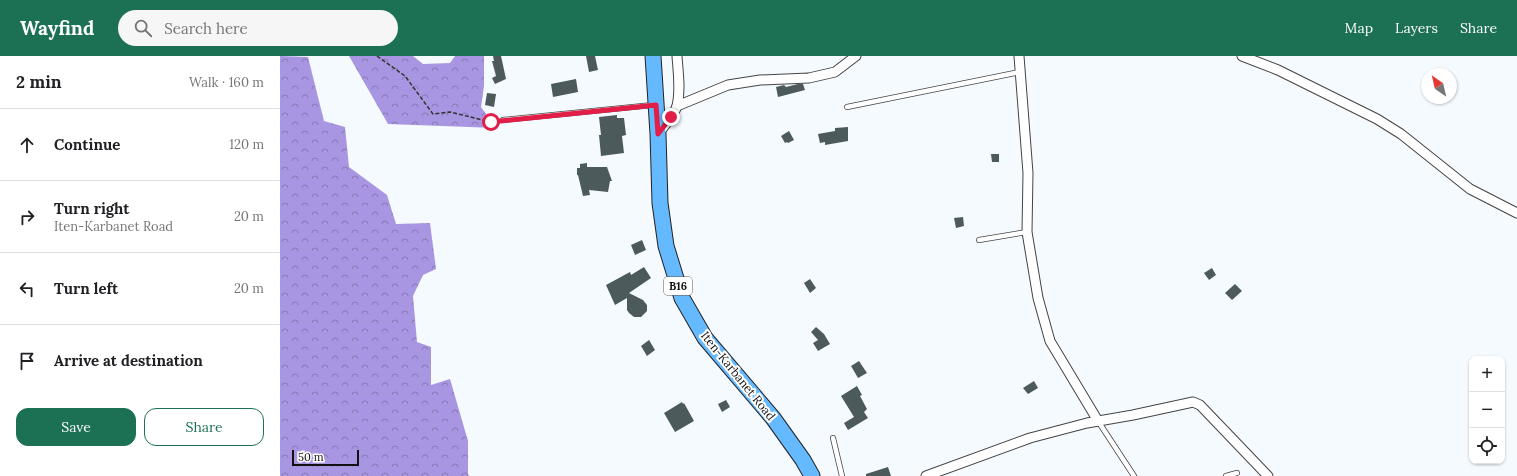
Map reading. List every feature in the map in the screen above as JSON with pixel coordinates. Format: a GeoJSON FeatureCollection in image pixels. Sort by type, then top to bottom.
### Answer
{"type":"FeatureCollection","features":[{"type":"Feature","properties":{"kind":"main road","name":"Iten-Karbanet Road"},"geometry":{"type":"LineString","coordinates":[[653,56],[658,134],[660,203],[666,246],[682,298],[705,338],[772,418],[812,476]]}},
{"type":"Feature","properties":{"kind":"street"},"geometry":{"type":"LineString","coordinates":[[658,134],[671,117],[676,106],[678,91],[677,56]]}},
{"type":"Feature","properties":{"kind":"street"},"geometry":{"type":"LineString","coordinates":[[676,106],[728,86],[760,80],[809,78],[835,72],[856,56]]}},
{"type":"Feature","properties":{"kind":"street"},"geometry":{"type":"LineString","coordinates":[[1019,56],[1028,173],[1027,232],[1038,298],[1050,341],[1098,421]]}},
{"type":"Feature","properties":{"kind":"street"},"geometry":{"type":"LineString","coordinates":[[1242,56],[1278,70],[1377,119],[1401,134],[1470,189],[1517,213]]}},
{"type":"Feature","properties":{"kind":"street"},"geometry":{"type":"LineString","coordinates":[[926,476],[1030,438],[1098,421],[1193,402],[1200,405],[1268,476]]}},
{"type":"Feature","properties":{"kind":"lane"},"geometry":{"type":"LineString","coordinates":[[847,107],[1020,72]]}},
{"type":"Feature","properties":{"kind":"lane"},"geometry":{"type":"LineString","coordinates":[[504,120],[656,105]]}},
{"type":"Feature","properties":{"kind":"lane"},"geometry":{"type":"LineString","coordinates":[[979,240],[1027,232]]}},
{"type":"Feature","properties":{"kind":"lane"},"geometry":{"type":"LineString","coordinates":[[1098,421],[1134,476]]}},
{"type":"Feature","properties":{"kind":"lane"},"geometry":{"type":"LineString","coordinates":[[833,438],[842,476]]}},
{"type":"Feature","properties":{"kind":"lane"},"geometry":{"type":"LineString","coordinates":[[1226,476],[1238,473]]}},
{"type":"Feature","properties":{"kind":"path"},"geometry":{"type":"LineString","coordinates":[[377,56],[405,76],[433,114],[450,112],[491,122],[504,120]]}},
{"type":"Feature","properties":{"kind":"green space"},"geometry":{"type":"Polygon","coordinates":[[[280,56],[308,57],[324,121],[345,127],[349,167],[387,195],[396,224],[430,223],[436,269],[423,275],[413,296],[417,342],[431,347],[431,385],[450,379],[468,441],[469,476],[280,476],[280,56]]]}},
{"type":"Feature","properties":{"kind":"green space"},"geometry":{"type":"Polygon","coordinates":[[[349,56],[413,56],[423,64],[450,63],[455,56],[484,56],[484,86],[481,107],[496,128],[388,124],[349,56]]]}},
{"type":"Feature","properties":{"kind":"building"},"geometry":{"type":"Polygon","coordinates":[[[493,56],[501,56],[506,79],[495,84],[492,78],[496,76],[492,61],[494,61],[493,56]]]}},
{"type":"Feature","properties":{"kind":"building"},"geometry":{"type":"Polygon","coordinates":[[[586,56],[595,56],[598,70],[589,72],[586,56]]]}},
{"type":"Feature","properties":{"kind":"building"},"geometry":{"type":"Polygon","coordinates":[[[576,79],[578,92],[553,97],[551,84],[576,79]]]}},
{"type":"Feature","properties":{"kind":"building"},"geometry":{"type":"Polygon","coordinates":[[[803,84],[805,90],[778,97],[776,87],[784,85],[786,87],[803,84]]]}},
{"type":"Feature","properties":{"kind":"building"},"geometry":{"type":"Polygon","coordinates":[[[487,93],[496,94],[494,107],[485,105],[487,93]]]}},
{"type":"Feature","properties":{"kind":"building"},"geometry":{"type":"Polygon","coordinates":[[[617,115],[617,118],[624,118],[626,135],[622,136],[624,153],[601,156],[599,117],[617,115]]]}},
{"type":"Feature","properties":{"kind":"building"},"geometry":{"type":"Polygon","coordinates":[[[848,127],[848,141],[825,145],[825,142],[820,143],[818,134],[835,131],[835,128],[848,127]]]}},
{"type":"Feature","properties":{"kind":"building"},"geometry":{"type":"Polygon","coordinates":[[[789,131],[794,140],[785,143],[781,136],[789,131]]]}},
{"type":"Feature","properties":{"kind":"building"},"geometry":{"type":"Polygon","coordinates":[[[991,154],[999,154],[999,162],[992,162],[991,154]]]}},
{"type":"Feature","properties":{"kind":"building"},"geometry":{"type":"Polygon","coordinates":[[[587,163],[587,167],[607,167],[612,181],[610,181],[608,192],[589,190],[590,195],[583,196],[577,175],[577,168],[580,168],[580,164],[587,163]]]}},
{"type":"Feature","properties":{"kind":"building"},"geometry":{"type":"Polygon","coordinates":[[[963,217],[964,226],[956,228],[954,218],[963,217]]]}},
{"type":"Feature","properties":{"kind":"building"},"geometry":{"type":"Polygon","coordinates":[[[642,240],[646,250],[635,255],[631,245],[642,240]]]}},
{"type":"Feature","properties":{"kind":"building"},"geometry":{"type":"Polygon","coordinates":[[[644,267],[651,278],[629,293],[643,300],[647,305],[647,311],[641,317],[634,317],[627,310],[627,298],[615,305],[606,285],[630,272],[631,275],[644,267]]]}},
{"type":"Feature","properties":{"kind":"building"},"geometry":{"type":"Polygon","coordinates":[[[1212,268],[1216,275],[1209,280],[1204,273],[1212,268]]]}},
{"type":"Feature","properties":{"kind":"building"},"geometry":{"type":"Polygon","coordinates":[[[810,279],[816,288],[810,293],[804,283],[810,279]]]}},
{"type":"Feature","properties":{"kind":"building"},"geometry":{"type":"Polygon","coordinates":[[[1235,284],[1242,291],[1232,300],[1225,293],[1235,284]]]}},
{"type":"Feature","properties":{"kind":"building"},"geometry":{"type":"Polygon","coordinates":[[[816,327],[824,334],[830,344],[818,351],[813,343],[818,340],[811,332],[816,327]]]}},
{"type":"Feature","properties":{"kind":"building"},"geometry":{"type":"Polygon","coordinates":[[[649,340],[655,350],[647,356],[641,346],[649,340]]]}},
{"type":"Feature","properties":{"kind":"building"},"geometry":{"type":"Polygon","coordinates":[[[859,361],[867,373],[858,378],[851,366],[859,361]]]}},
{"type":"Feature","properties":{"kind":"building"},"geometry":{"type":"Polygon","coordinates":[[[1034,381],[1038,388],[1028,394],[1023,388],[1034,381]]]}},
{"type":"Feature","properties":{"kind":"building"},"geometry":{"type":"Polygon","coordinates":[[[857,386],[862,395],[860,396],[867,409],[864,412],[868,418],[848,430],[844,423],[854,417],[841,396],[857,386]]]}},
{"type":"Feature","properties":{"kind":"building"},"geometry":{"type":"Polygon","coordinates":[[[726,400],[730,407],[722,412],[718,404],[726,400]]]}},
{"type":"Feature","properties":{"kind":"building"},"geometry":{"type":"Polygon","coordinates":[[[682,402],[694,421],[675,432],[664,413],[682,402]]]}},
{"type":"Feature","properties":{"kind":"building"},"geometry":{"type":"Polygon","coordinates":[[[888,467],[891,476],[866,476],[866,474],[888,467]]]}},
{"type":"Feature","properties":{"kind":"route"},"geometry":{"type":"LineString","coordinates":[[491,122],[656,105],[658,134],[671,117]]}}]}
